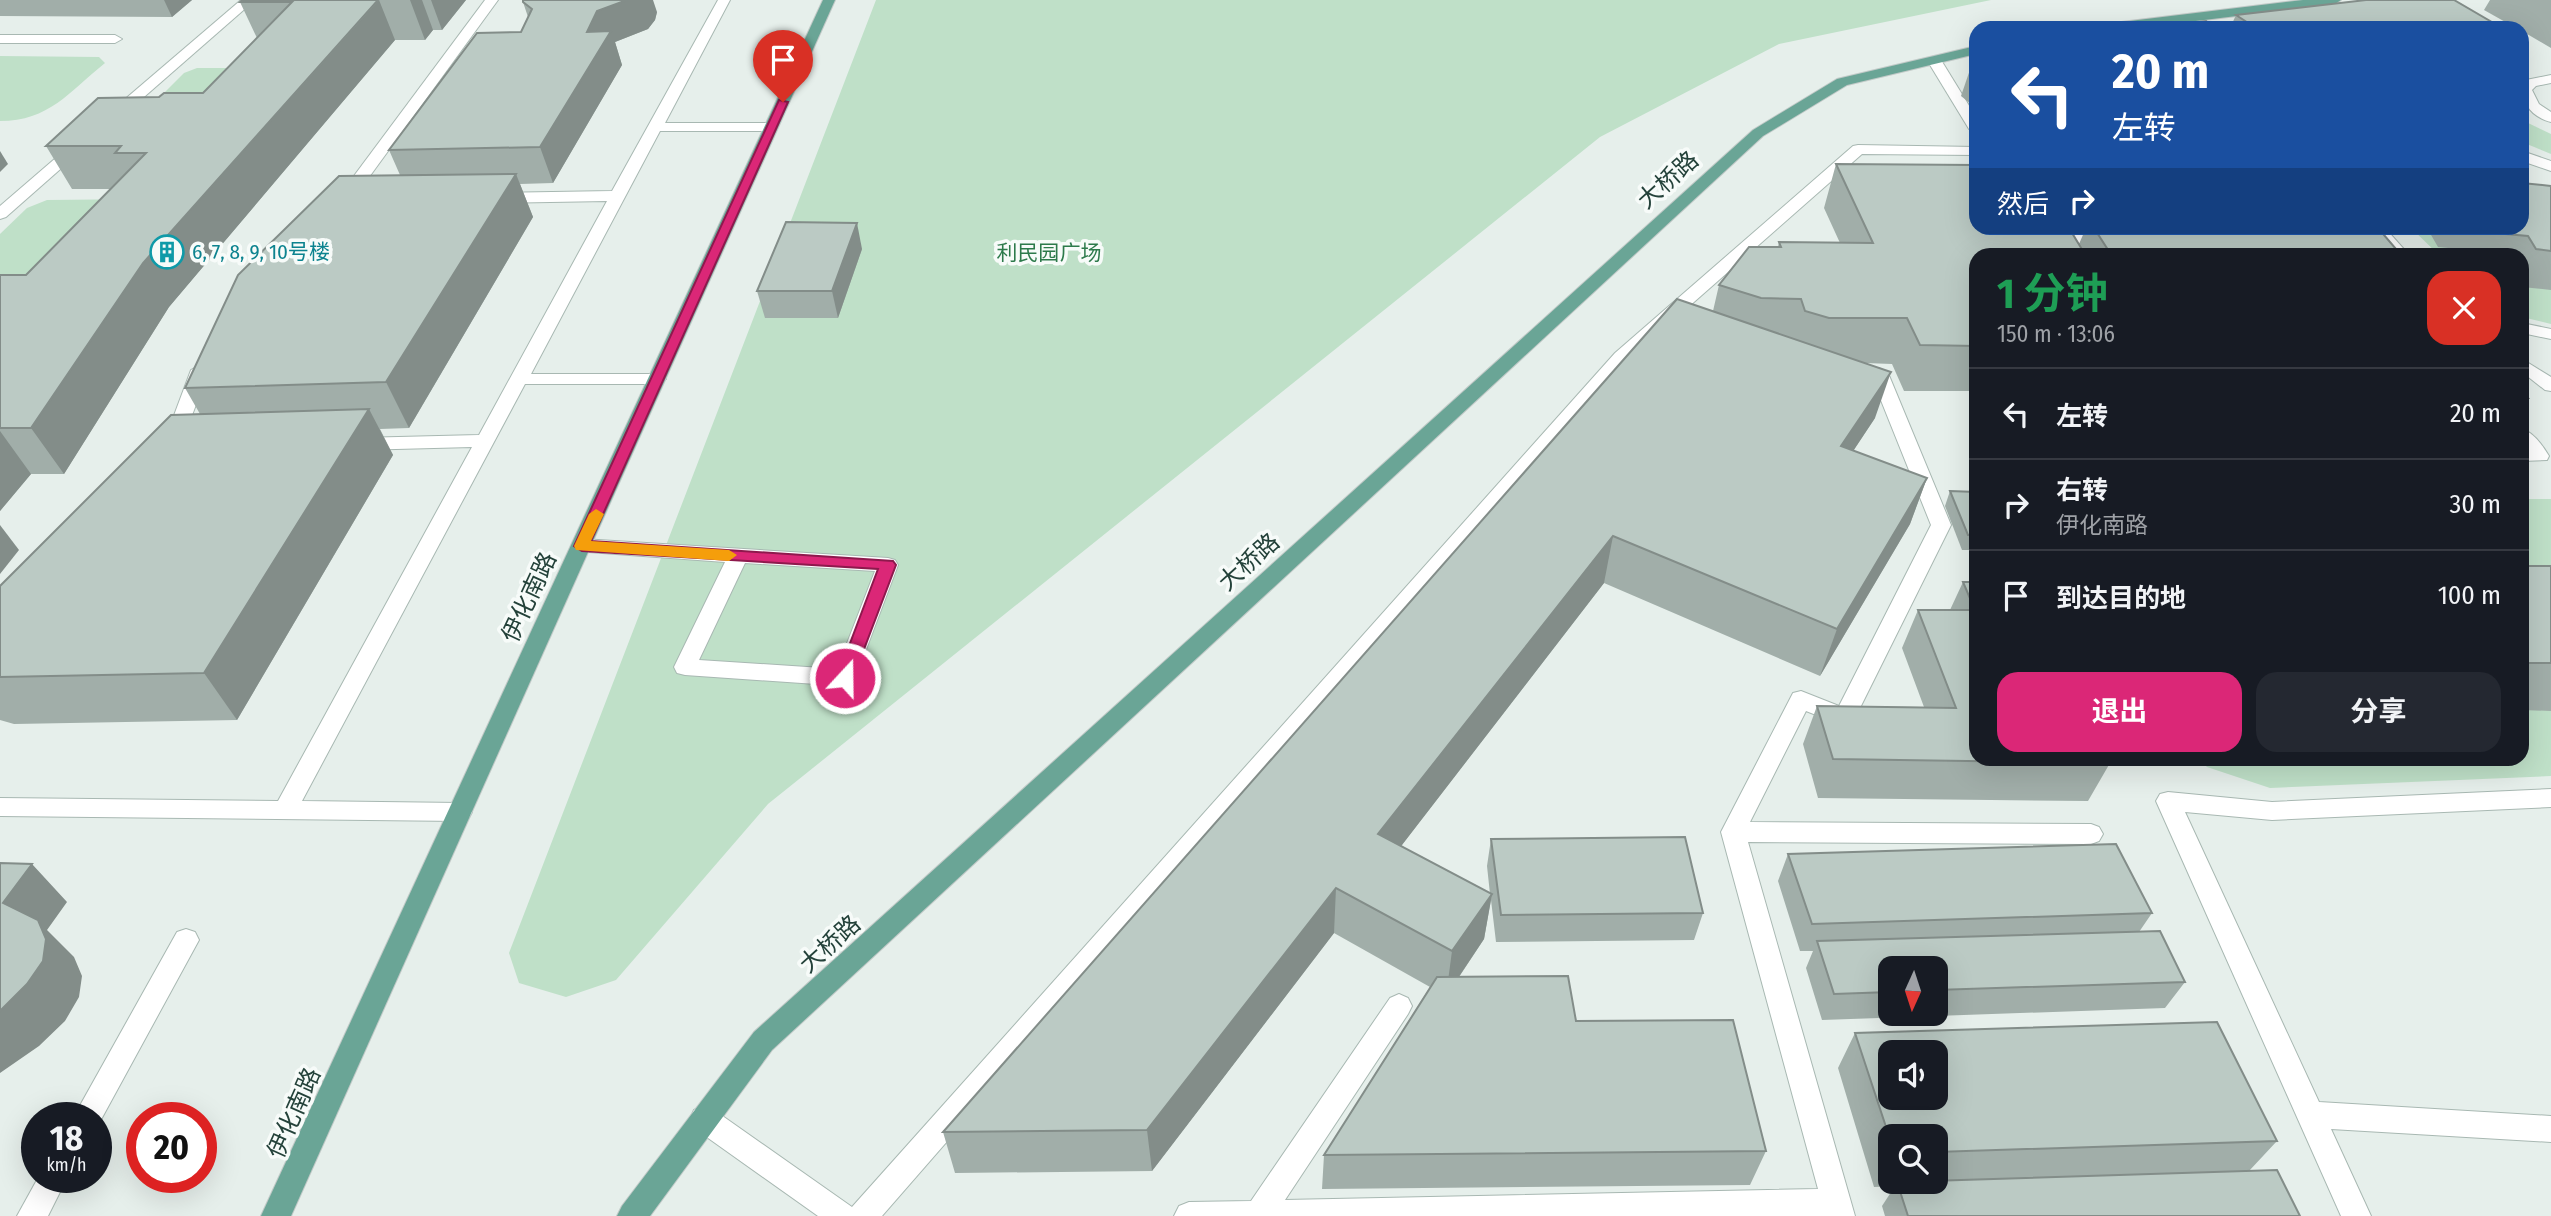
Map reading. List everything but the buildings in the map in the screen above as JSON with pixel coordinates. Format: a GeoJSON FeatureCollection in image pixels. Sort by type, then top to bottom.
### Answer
{"type":"FeatureCollection","features":[{"type":"Feature","properties":{"kind":"main road","name":"伊化南路"},"geometry":{"type":"LineString","coordinates":[[276,1216],[829,0]]}},
{"type":"Feature","properties":{"kind":"main road"},"geometry":{"type":"LineString","coordinates":[[2162,21],[2335,0]]}},
{"type":"Feature","properties":{"kind":"main road","name":"大桥路"},"geometry":{"type":"LineString","coordinates":[[632,1216],[763,1041],[1758,133],[1842,82],[1969,52]]}},
{"type":"Feature","properties":{"kind":"lane"},"geometry":{"type":"LineString","coordinates":[[0,214],[249,0]]}},
{"type":"Feature","properties":{"kind":"lane"},"geometry":{"type":"LineString","coordinates":[[370,201],[338,206],[492,0]]}},
{"type":"Feature","properties":{"kind":"lane"},"geometry":{"type":"LineString","coordinates":[[285,810],[724,0]]}},
{"type":"Feature","properties":{"kind":"lane"},"geometry":{"type":"LineString","coordinates":[[0,39],[115,39]]}},
{"type":"Feature","properties":{"kind":"lane"},"geometry":{"type":"LineString","coordinates":[[1934,60],[1969,118]]}},
{"type":"Feature","properties":{"kind":"lane"},"geometry":{"type":"LineString","coordinates":[[2529,70],[2548,79]]}},
{"type":"Feature","properties":{"kind":"lane"},"geometry":{"type":"LineString","coordinates":[[2529,85],[2548,79]]}},
{"type":"Feature","properties":{"kind":"lane"},"geometry":{"type":"LineString","coordinates":[[2529,107],[2551,118]]}},
{"type":"Feature","properties":{"kind":"lane"},"geometry":{"type":"LineString","coordinates":[[656,127],[771,127]]}},
{"type":"Feature","properties":{"kind":"lane"},"geometry":{"type":"LineString","coordinates":[[863,1216],[1621,357],[1858,149],[1969,151]]}},
{"type":"Feature","properties":{"kind":"lane"},"geometry":{"type":"LineString","coordinates":[[2529,158],[2551,166]]}},
{"type":"Feature","properties":{"kind":"lane"},"geometry":{"type":"LineString","coordinates":[[480,199],[618,196]]}},
{"type":"Feature","properties":{"kind":"lane"},"geometry":{"type":"LineString","coordinates":[[2075,235],[2150,239],[2147,235]]}},
{"type":"Feature","properties":{"kind":"lane"},"geometry":{"type":"LineString","coordinates":[[2529,329],[2551,334]]}},
{"type":"Feature","properties":{"kind":"lane"},"geometry":{"type":"LineString","coordinates":[[172,453],[205,359]]}},
{"type":"Feature","properties":{"kind":"lane"},"geometry":{"type":"LineString","coordinates":[[2529,369],[2551,386]]}},
{"type":"Feature","properties":{"kind":"lane"},"geometry":{"type":"LineString","coordinates":[[1189,1216],[1838,1209],[1732,832],[1801,699],[1844,718],[1941,525],[1879,373]]}},
{"type":"Feature","properties":{"kind":"lane"},"geometry":{"type":"LineString","coordinates":[[519,379],[657,379]]}},
{"type":"Feature","properties":{"kind":"lane"},"geometry":{"type":"LineString","coordinates":[[335,445],[485,441]]}},
{"type":"Feature","properties":{"kind":"lane"},"geometry":{"type":"LineString","coordinates":[[2529,443],[2540,456],[2529,455]]}},
{"type":"Feature","properties":{"kind":"lane"},"geometry":{"type":"LineString","coordinates":[[582,546],[888,565],[845,678],[685,667],[738,556]]}},
{"type":"Feature","properties":{"kind":"lane"},"geometry":{"type":"LineString","coordinates":[[2356,1216],[2168,801],[2272,811],[2551,798]]}},
{"type":"Feature","properties":{"kind":"lane"},"geometry":{"type":"LineString","coordinates":[[0,807],[460,812]]}},
{"type":"Feature","properties":{"kind":"lane"},"geometry":{"type":"LineString","coordinates":[[1732,832],[2091,834]]}},
{"type":"Feature","properties":{"kind":"lane"},"geometry":{"type":"LineString","coordinates":[[96,1102],[186,940]]}},
{"type":"Feature","properties":{"kind":"lane"},"geometry":{"type":"LineString","coordinates":[[1259,1214],[1399,1006]]}},
{"type":"Feature","properties":{"kind":"lane"},"geometry":{"type":"LineString","coordinates":[[2312,1115],[2551,1129]]}},
{"type":"Feature","properties":{"kind":"lane"},"geometry":{"type":"LineString","coordinates":[[704,1119],[842,1216]]}},
{"type":"Feature","properties":{"kind":"lane"},"geometry":{"type":"LineString","coordinates":[[32,1216],[45,1193]]}},
{"type":"Feature","properties":{"kind":"green space","name":"利民园广场"},"geometry":{"type":"Polygon","coordinates":[[[876,0],[1991,0],[1779,44],[1600,137],[768,804],[616,980],[566,997],[519,983],[509,953],[876,0]]]}},
{"type":"Feature","properties":{"kind":"green space"},"geometry":{"type":"Polygon","coordinates":[[[0,56],[99,57],[105,63],[69,94],[45,110],[17,120],[0,121],[0,56]]]}},
{"type":"Feature","properties":{"kind":"green space"},"geometry":{"type":"Polygon","coordinates":[[[197,68],[235,68],[183,131],[126,131],[184,73],[197,68]]]}},
{"type":"Feature","properties":{"kind":"green space"},"geometry":{"type":"Polygon","coordinates":[[[2529,123],[2551,134],[2551,154],[2529,145],[2529,123]]]}},
{"type":"Feature","properties":{"kind":"green space"},"geometry":{"type":"Polygon","coordinates":[[[2551,192],[2551,324],[2529,319],[2529,248],[2432,248],[2418,235],[2529,235],[2529,219],[2551,192]]]}},
{"type":"Feature","properties":{"kind":"green space"},"geometry":{"type":"Polygon","coordinates":[[[148,199],[0,311],[0,234],[27,208],[47,200],[148,199]]]}},
{"type":"Feature","properties":{"kind":"green space"},"geometry":{"type":"Polygon","coordinates":[[[2529,499],[2551,499],[2551,776],[2270,788],[2207,767],[2529,766],[2529,499]]]}},
{"type":"Feature","properties":{"kind":"slow traffic"},"geometry":{"type":"LineString","coordinates":[[596,514],[582,546],[729,555]]}},
{"type":"Feature","properties":{"kind":"place","name":"6, 7, 8, 9, 10号楼"},"geometry":{"type":"Point","coordinates":[167,252]}},
{"type":"Feature","properties":{"kind":"route"},"geometry":{"type":"LineString","coordinates":[[783,102],[582,546],[888,565],[845,678]]}}]}
